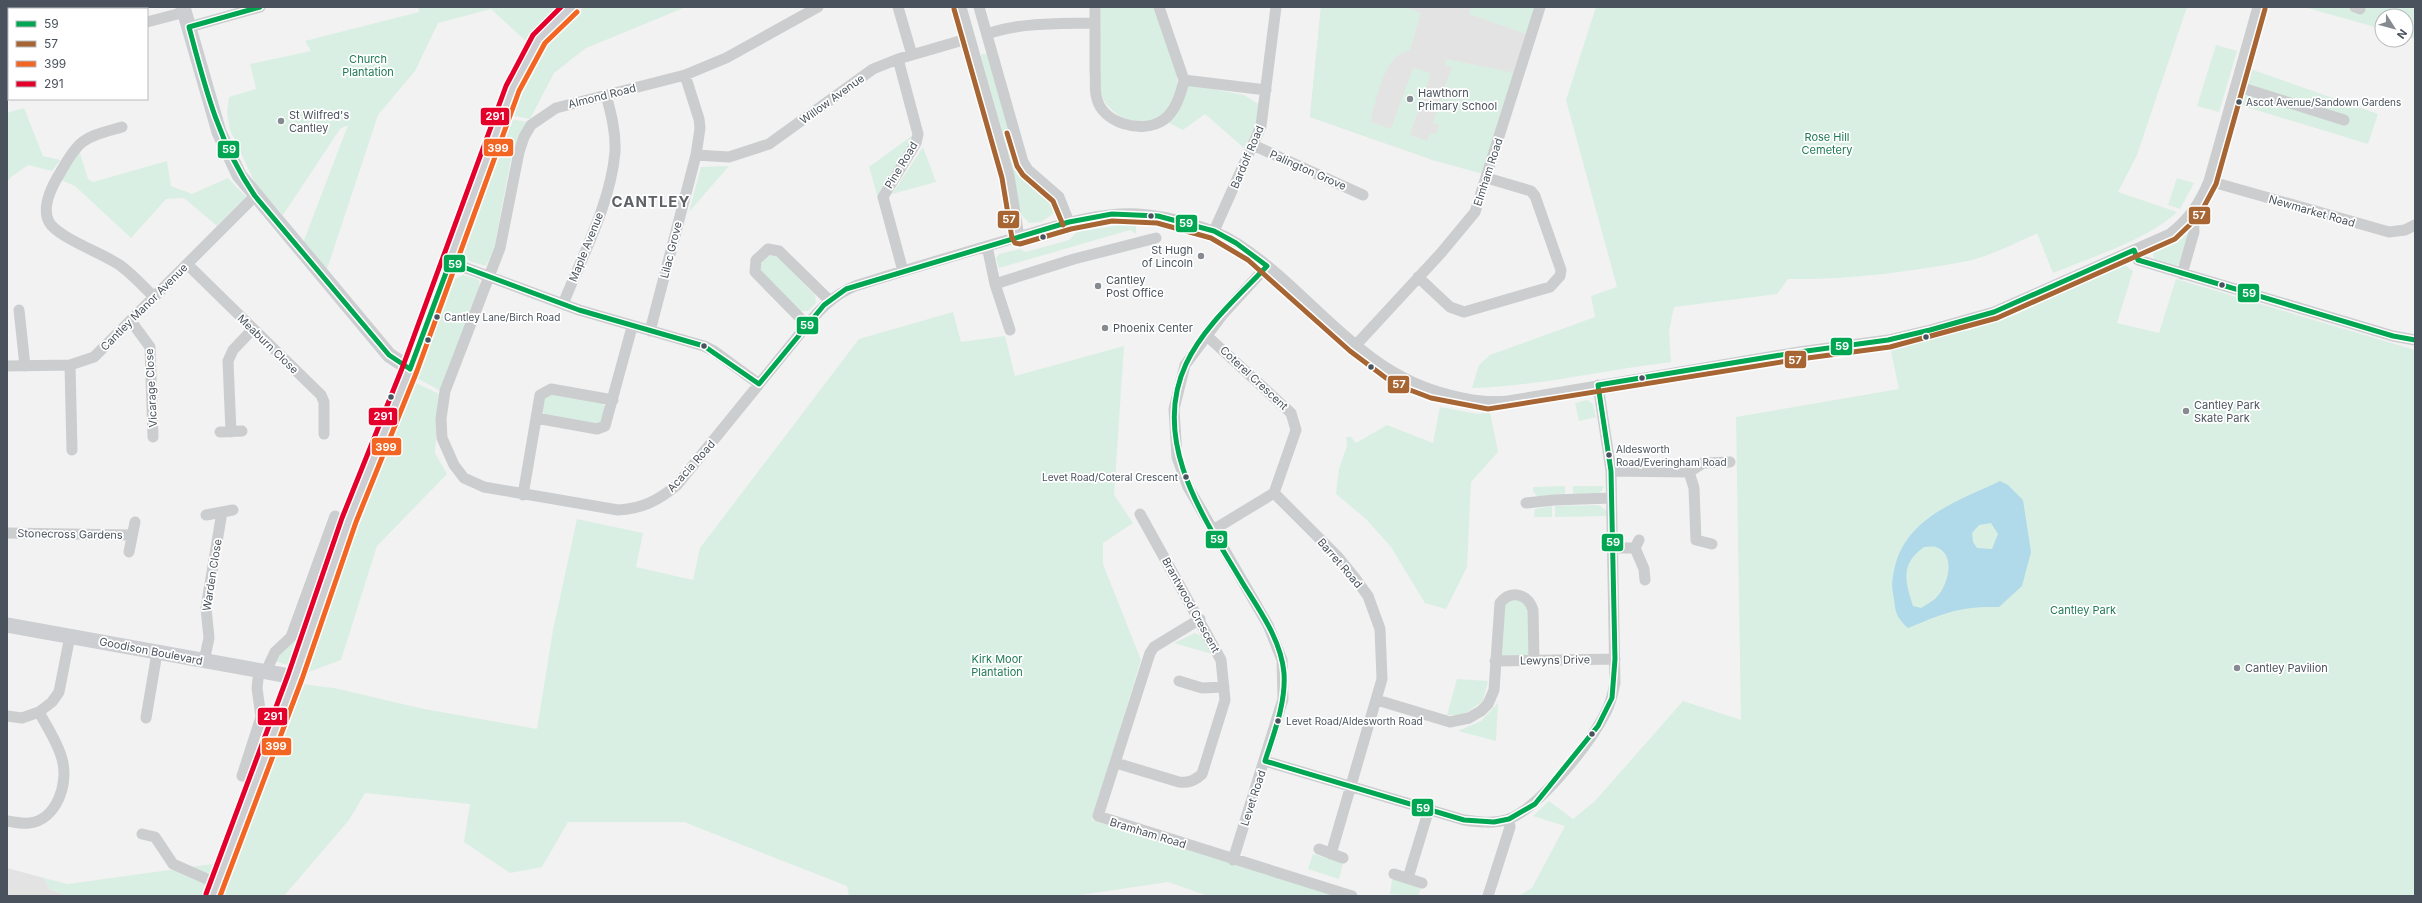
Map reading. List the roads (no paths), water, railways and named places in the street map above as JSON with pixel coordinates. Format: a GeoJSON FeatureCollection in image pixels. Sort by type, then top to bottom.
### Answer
{"type":"FeatureCollection","features":[{"type":"Feature","properties":{"kind":"main road"},"geometry":{"type":"LineString","coordinates":[[216,890],[296,677],[349,520],[410,369],[513,88],[539,39],[552,24],[572,7]]}},
{"type":"Feature","properties":{"kind":"main road"},"geometry":{"type":"LineString","coordinates":[[184,10],[219,132],[239,175],[389,355],[410,369]]}},
{"type":"Feature","properties":{"kind":"main road","name":"Goodison Boulevard"},"geometry":{"type":"LineString","coordinates":[[7,625],[296,677]]}},
{"type":"Feature","properties":{"kind":"street"},"geometry":{"type":"LineString","coordinates":[[40,7],[46,7]]}},
{"type":"Feature","properties":{"kind":"street"},"geometry":{"type":"LineString","coordinates":[[189,27],[260,7]]}},
{"type":"Feature","properties":{"kind":"street","name":"Almond Road"},"geometry":{"type":"LineString","coordinates":[[490,275],[500,248],[519,152],[524,137],[531,125],[556,108],[685,75],[726,58],[818,7]]}},
{"type":"Feature","properties":{"kind":"street"},"geometry":{"type":"LineString","coordinates":[[898,7],[912,55]]}},
{"type":"Feature","properties":{"kind":"street"},"geometry":{"type":"LineString","coordinates":[[961,7],[1009,176],[1019,237]]}},
{"type":"Feature","properties":{"kind":"street"},"geometry":{"type":"LineString","coordinates":[[979,7],[1023,162],[1028,170],[1059,197],[1069,222]]}},
{"type":"Feature","properties":{"kind":"street"},"geometry":{"type":"LineString","coordinates":[[1095,7],[1097,99],[1105,113],[1112,119],[1129,125],[1147,126],[1160,122],[1168,116],[1178,100],[1184,80],[1159,7]]}},
{"type":"Feature","properties":{"kind":"street","name":"Bardolf Road"},"geometry":{"type":"LineString","coordinates":[[1214,231],[1261,126],[1276,7]]}},
{"type":"Feature","properties":{"kind":"street","name":"Elmham Road"},"geometry":{"type":"LineString","coordinates":[[1355,346],[1475,212],[1540,7]]}},
{"type":"Feature","properties":{"kind":"street"},"geometry":{"type":"LineString","coordinates":[[2182,274],[2194,232],[2193,212],[2209,181],[2258,7]]}},
{"type":"Feature","properties":{"kind":"street"},"geometry":{"type":"LineString","coordinates":[[148,22],[184,10]]}},
{"type":"Feature","properties":{"kind":"street"},"geometry":{"type":"LineString","coordinates":[[967,25],[983,20]]}},
{"type":"Feature","properties":{"kind":"street"},"geometry":{"type":"LineString","coordinates":[[987,34],[1005,28],[1095,23]]}},
{"type":"Feature","properties":{"kind":"street","name":"Willow Avenue"},"geometry":{"type":"LineString","coordinates":[[696,155],[729,157],[769,144],[869,72],[898,59],[970,38]]}},
{"type":"Feature","properties":{"kind":"street"},"geometry":{"type":"LineString","coordinates":[[974,51],[990,46]]}},
{"type":"Feature","properties":{"kind":"street","name":"Pine Road"},"geometry":{"type":"LineString","coordinates":[[898,59],[918,134],[916,144],[883,197],[903,271]]}},
{"type":"Feature","properties":{"kind":"street","name":"Lilac Grove"},"geometry":{"type":"LineString","coordinates":[[650,331],[696,155],[699,119],[685,75]]}},
{"type":"Feature","properties":{"kind":"street"},"geometry":{"type":"LineString","coordinates":[[1184,80],[1266,90]]}},
{"type":"Feature","properties":{"kind":"street"},"geometry":{"type":"LineString","coordinates":[[2236,86],[2344,120]]}},
{"type":"Feature","properties":{"kind":"street","name":"Maple Avenue"},"geometry":{"type":"LineString","coordinates":[[563,304],[604,201],[613,168],[614,138],[606,95]]}},
{"type":"Feature","properties":{"kind":"street"},"geometry":{"type":"LineString","coordinates":[[122,127],[86,138],[74,149],[50,193],[47,213],[49,221],[61,232],[122,267],[154,298]]}},
{"type":"Feature","properties":{"kind":"street","name":"Palington Grove"},"geometry":{"type":"LineString","coordinates":[[1253,145],[1363,195]]}},
{"type":"Feature","properties":{"kind":"street"},"geometry":{"type":"LineString","coordinates":[[1418,277],[1450,307],[1464,312],[1550,287],[1560,276],[1561,270],[1536,196],[1531,191],[1487,178]]}},
{"type":"Feature","properties":{"kind":"street","name":"Newmarket Road"},"geometry":{"type":"LineString","coordinates":[[2209,181],[2389,232],[2405,230],[2415,225]]}},
{"type":"Feature","properties":{"kind":"street","name":"Cantley Manor Avenue"},"geometry":{"type":"LineString","coordinates":[[7,366],[70,365],[94,357],[255,196]]}},
{"type":"Feature","properties":{"kind":"street","name":"Acacia Road"},"geometry":{"type":"LineString","coordinates":[[490,275],[445,391],[441,419],[442,438],[448,455],[464,478],[484,487],[523,495],[618,510],[634,509],[647,505],[664,496],[677,485],[829,300],[855,286],[1069,222],[1112,214],[1137,214],[1158,216],[1214,231],[1236,243],[1267,266],[1355,346],[1390,372],[1413,384],[1475,401],[1508,401],[1799,352],[1888,340],[1930,330],[1994,312],[2170,234],[2193,212]]}},
{"type":"Feature","properties":{"kind":"street"},"geometry":{"type":"LineString","coordinates":[[995,284],[1074,259],[1156,238]]}},
{"type":"Feature","properties":{"kind":"street"},"geometry":{"type":"LineString","coordinates":[[986,246],[995,284],[1010,330]]}},
{"type":"Feature","properties":{"kind":"street"},"geometry":{"type":"LineString","coordinates":[[807,325],[755,272],[754,265],[760,256],[768,249],[780,251],[829,300]]}},
{"type":"Feature","properties":{"kind":"street"},"geometry":{"type":"LineString","coordinates":[[2134,250],[2138,260],[2182,274],[2415,340]]}},
{"type":"Feature","properties":{"kind":"street"},"geometry":{"type":"LineString","coordinates":[[450,262],[490,275],[563,304],[632,327],[690,341],[714,351],[759,384]]}},
{"type":"Feature","properties":{"kind":"street","name":"Meaburn Close"},"geometry":{"type":"LineString","coordinates":[[186,264],[252,330],[321,395],[324,402],[324,434]]}},
{"type":"Feature","properties":{"kind":"street","name":"Levet Road"},"geometry":{"type":"LineString","coordinates":[[1233,860],[1283,699],[1282,660],[1268,625],[1213,530],[1182,472],[1177,457],[1174,410],[1185,364],[1206,335],[1267,266]]}},
{"type":"Feature","properties":{"kind":"street"},"geometry":{"type":"LineString","coordinates":[[19,310],[25,366]]}},
{"type":"Feature","properties":{"kind":"street","name":"Vicarage Close"},"geometry":{"type":"LineString","coordinates":[[131,321],[150,347],[153,437]]}},
{"type":"Feature","properties":{"kind":"street"},"geometry":{"type":"LineString","coordinates":[[536,418],[601,429],[607,421],[632,327]]}},
{"type":"Feature","properties":{"kind":"street"},"geometry":{"type":"LineString","coordinates":[[220,432],[236,431],[228,361],[233,350],[252,330]]}},
{"type":"Feature","properties":{"kind":"street","name":"Coterel Crescent"},"geometry":{"type":"LineString","coordinates":[[1206,335],[1291,413],[1294,419],[1295,434],[1274,493]]}},
{"type":"Feature","properties":{"kind":"street"},"geometry":{"type":"LineString","coordinates":[[70,365],[72,450]]}},
{"type":"Feature","properties":{"kind":"street"},"geometry":{"type":"LineString","coordinates":[[1265,761],[1464,820],[1483,823],[1509,818],[1535,804],[1545,794],[1598,726],[1612,698],[1615,659],[1611,471],[1598,386]]}},
{"type":"Feature","properties":{"kind":"street"},"geometry":{"type":"LineString","coordinates":[[523,495],[540,395],[551,389],[613,400]]}},
{"type":"Feature","properties":{"kind":"street"},"geometry":{"type":"LineString","coordinates":[[1611,471],[1689,472],[1703,463],[1730,462]]}},
{"type":"Feature","properties":{"kind":"street"},"geometry":{"type":"LineString","coordinates":[[1689,472],[1694,488],[1696,540],[1712,544]]}},
{"type":"Feature","properties":{"kind":"street"},"geometry":{"type":"LineString","coordinates":[[1213,530],[1274,493]]}},
{"type":"Feature","properties":{"kind":"street","name":"Barret Road"},"geometry":{"type":"LineString","coordinates":[[1274,493],[1338,557],[1368,596],[1378,622],[1381,640],[1382,679],[1331,854]]}},
{"type":"Feature","properties":{"kind":"street"},"geometry":{"type":"LineString","coordinates":[[1526,504],[1554,500],[1611,498]]}},
{"type":"Feature","properties":{"kind":"street","name":"Warden Close"},"geometry":{"type":"LineString","coordinates":[[204,661],[209,638],[206,608],[228,511],[206,515]]}},
{"type":"Feature","properties":{"kind":"street","name":"Brantwood Crescent"},"geometry":{"type":"LineString","coordinates":[[1116,763],[1179,782],[1189,782],[1196,779],[1202,774],[1225,700],[1221,660],[1200,619],[1140,514]]}},
{"type":"Feature","properties":{"kind":"street"},"geometry":{"type":"LineString","coordinates":[[242,776],[261,717],[257,688],[263,670],[275,652],[291,638],[335,516]]}},
{"type":"Feature","properties":{"kind":"street","name":"Stonecross Gardens"},"geometry":{"type":"LineString","coordinates":[[128,552],[135,522]]}},
{"type":"Feature","properties":{"kind":"street","name":"Stonecross Gardens"},"geometry":{"type":"LineString","coordinates":[[7,533],[132,535]]}},
{"type":"Feature","properties":{"kind":"street"},"geometry":{"type":"LineString","coordinates":[[1613,548],[1637,544],[1644,569],[1645,580]]}},
{"type":"Feature","properties":{"kind":"street"},"geometry":{"type":"LineString","coordinates":[[1376,700],[1450,722],[1469,718],[1488,704],[1494,690],[1500,603],[1506,596],[1519,594],[1531,604],[1534,660]]}},
{"type":"Feature","properties":{"kind":"street","name":"Bramham Road"},"geometry":{"type":"LineString","coordinates":[[1200,619],[1154,647],[1150,653],[1116,763],[1098,813],[1100,818],[1352,896]]}},
{"type":"Feature","properties":{"kind":"street"},"geometry":{"type":"LineString","coordinates":[[7,716],[22,718],[39,712],[52,702],[59,692],[70,636]]}},
{"type":"Feature","properties":{"kind":"street"},"geometry":{"type":"LineString","coordinates":[[146,718],[157,653]]}},
{"type":"Feature","properties":{"kind":"street","name":"Lewyns Drive"},"geometry":{"type":"LineString","coordinates":[[1495,661],[1615,659]]}},
{"type":"Feature","properties":{"kind":"street"},"geometry":{"type":"LineString","coordinates":[[1179,681],[1202,688],[1224,687]]}},
{"type":"Feature","properties":{"kind":"street"},"geometry":{"type":"LineString","coordinates":[[7,821],[29,823],[38,820],[47,814],[62,793],[65,780],[62,758],[39,712]]}},
{"type":"Feature","properties":{"kind":"street"},"geometry":{"type":"LineString","coordinates":[[1408,878],[1429,809]]}},
{"type":"Feature","properties":{"kind":"street"},"geometry":{"type":"LineString","coordinates":[[1488,896],[1510,827],[1509,818]]}},
{"type":"Feature","properties":{"kind":"street"},"geometry":{"type":"LineString","coordinates":[[142,834],[155,837],[173,864],[216,890]]}},
{"type":"Feature","properties":{"kind":"street"},"geometry":{"type":"LineString","coordinates":[[1319,849],[1343,858]]}},
{"type":"Feature","properties":{"kind":"street"},"geometry":{"type":"LineString","coordinates":[[1394,874],[1422,883]]}},
{"type":"Feature","properties":{"kind":"water"},"geometry":{"type":"Polygon","coordinates":[[[2000,481],[2008,485],[2023,500],[2031,552],[2022,586],[1999,607],[1963,609],[1932,618],[1908,628],[1900,620],[1895,609],[1892,580],[1895,566],[1902,549],[1911,534],[1923,522],[1937,512],[2000,481]],[[1991,523],[1979,525],[1972,533],[1973,542],[1977,548],[1992,549],[1998,534],[1991,523]],[[1924,547],[1916,553],[1911,560],[1906,574],[1908,589],[1913,606],[1921,608],[1935,599],[1939,594],[1946,580],[1949,564],[1943,551],[1936,547],[1924,547]]]}},
{"type":"Feature","properties":{"kind":"place","name":"Hawthorn Primary School"},"geometry":{"type":"Point","coordinates":[1410,99]}},
{"type":"Feature","properties":{"kind":"place","name":"Ascot Avenue/Sandown Gardens"},"geometry":{"type":"Point","coordinates":[2239,102]}},
{"type":"Feature","properties":{"kind":"place","name":"St Wilfred's Cantley"},"geometry":{"type":"Point","coordinates":[281,121]}},
{"type":"Feature","properties":{"kind":"place","name":"St Hugh of Lincoln"},"geometry":{"type":"Point","coordinates":[1201,256]}},
{"type":"Feature","properties":{"kind":"place","name":"Cantley Post Office"},"geometry":{"type":"Point","coordinates":[1098,286]}},
{"type":"Feature","properties":{"kind":"place","name":"Cantley Lane/Birch Road"},"geometry":{"type":"Point","coordinates":[437,317]}},
{"type":"Feature","properties":{"kind":"place","name":"Phoenix Center"},"geometry":{"type":"Point","coordinates":[1105,328]}},
{"type":"Feature","properties":{"kind":"place","name":"Cantley Park Skate Park"},"geometry":{"type":"Point","coordinates":[2186,411]}},
{"type":"Feature","properties":{"kind":"place","name":"Aldesworth Road/Everingham Road"},"geometry":{"type":"Point","coordinates":[1609,455]}},
{"type":"Feature","properties":{"kind":"place","name":"Levet Road/Coteral Crescent"},"geometry":{"type":"Point","coordinates":[1186,477]}},
{"type":"Feature","properties":{"kind":"place","name":"Cantley Pavilion"},"geometry":{"type":"Point","coordinates":[2237,668]}},
{"type":"Feature","properties":{"kind":"place","name":"Levet Road/Aldesworth Road"},"geometry":{"type":"Point","coordinates":[1278,721]}},
{"type":"Feature","properties":{"kind":"district","name":"CANTLEY"},"geometry":{"type":"Point","coordinates":[651,202]}},
{"type":"Feature","properties":{"kind":"park label","name":"Church Plantation"},"geometry":{"type":"Point","coordinates":[368,65]}},
{"type":"Feature","properties":{"kind":"park label","name":"Rose Hill Cemetery"},"geometry":{"type":"Point","coordinates":[1827,143]}},
{"type":"Feature","properties":{"kind":"park label","name":"Cantley Park"},"geometry":{"type":"Point","coordinates":[2083,610]}},
{"type":"Feature","properties":{"kind":"park label","name":"Kirk Moor Plantation"},"geometry":{"type":"Point","coordinates":[997,665]}}]}
